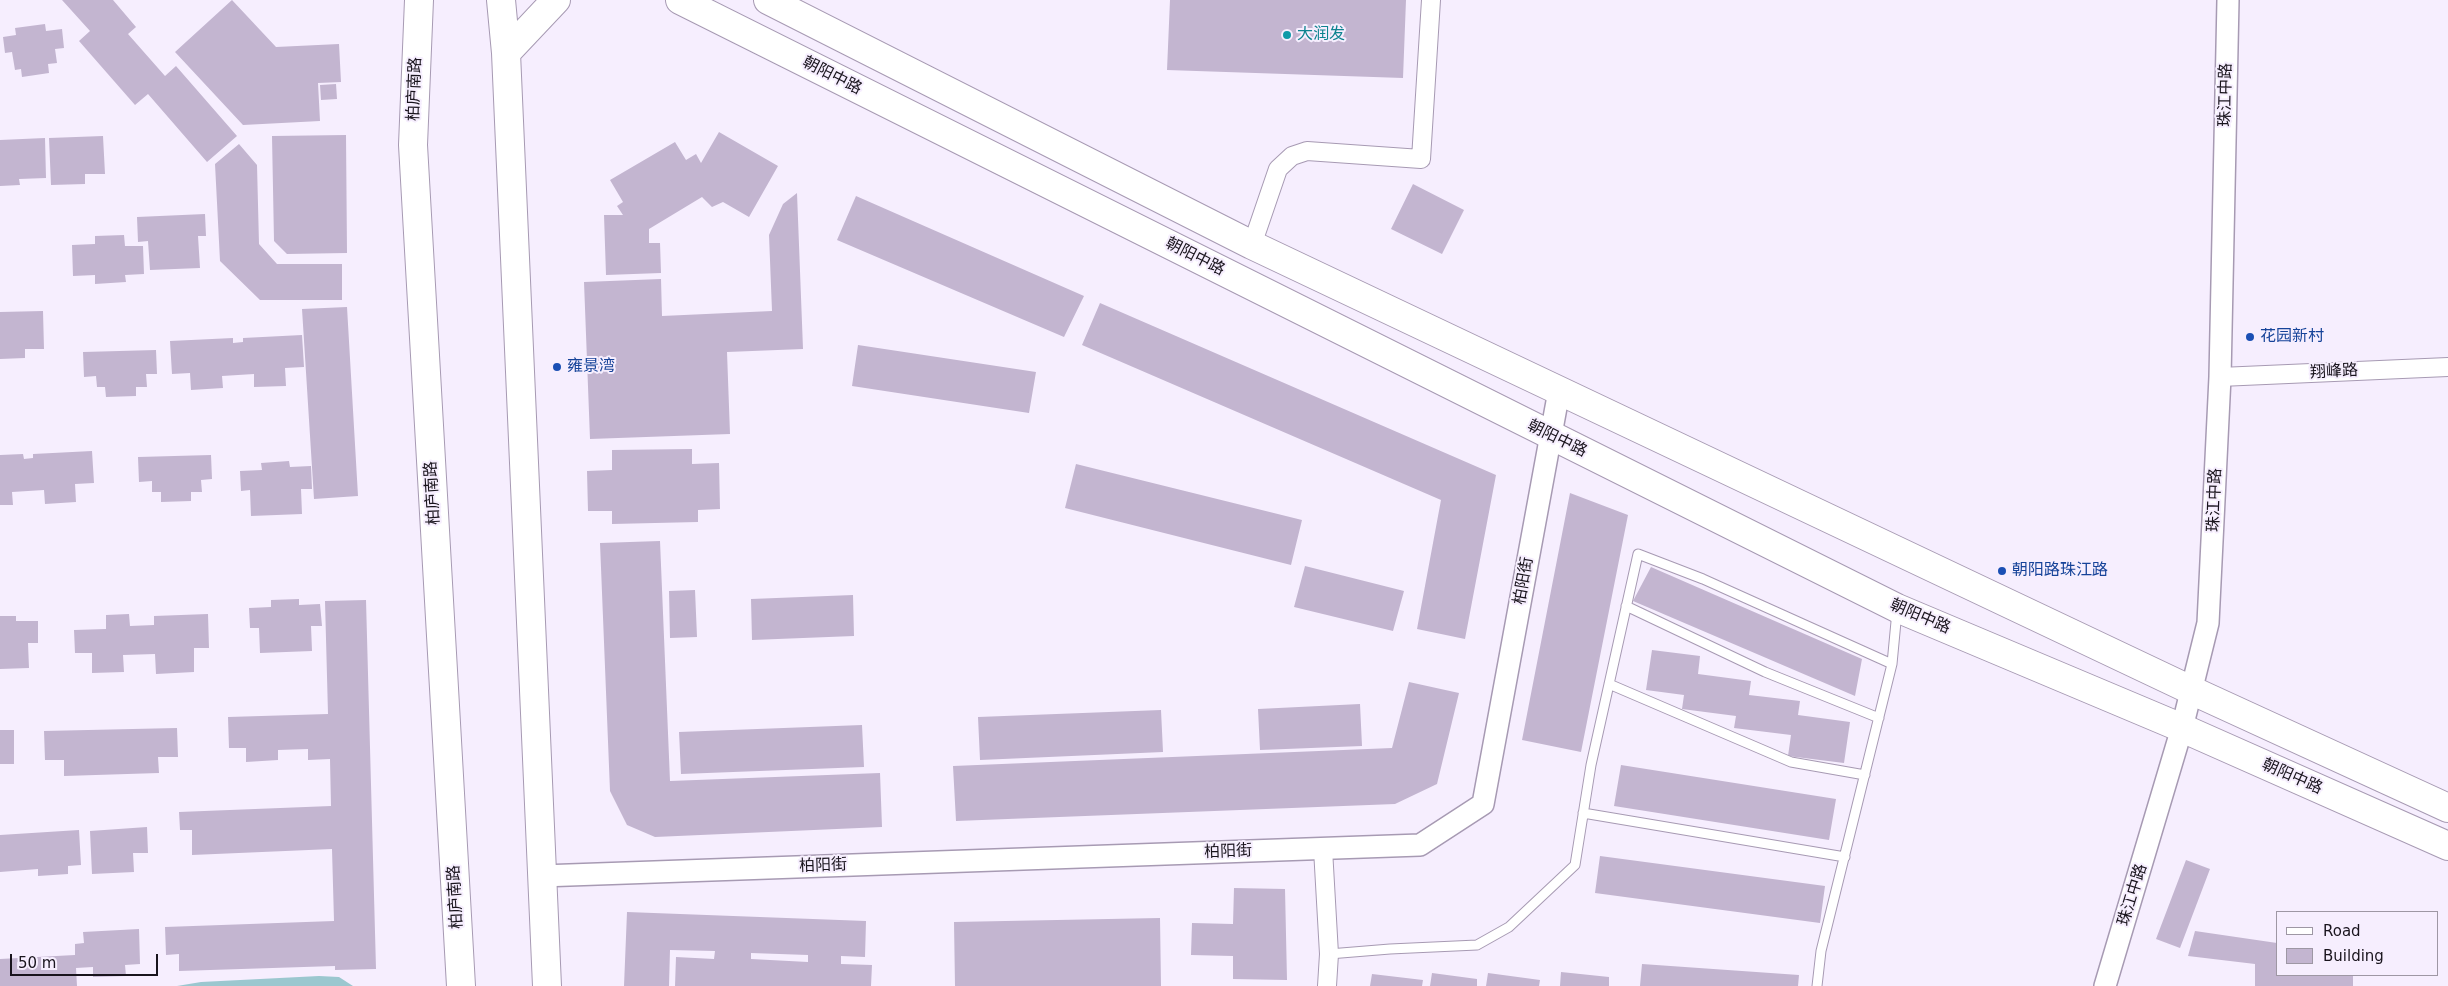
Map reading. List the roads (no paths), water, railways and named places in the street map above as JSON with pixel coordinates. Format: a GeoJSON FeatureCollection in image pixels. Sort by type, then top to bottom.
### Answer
{"type":"FeatureCollection","features":[{"type":"Feature","properties":{"kind":"main road","name":"柏庐南路"},"geometry":{"type":"LineString","coordinates":[[419,0],[413,145],[461,986]]}},
{"type":"Feature","properties":{"kind":"main road"},"geometry":{"type":"LineString","coordinates":[[501,0],[506,53],[540,876],[547,986]]}},
{"type":"Feature","properties":{"kind":"main road"},"geometry":{"type":"LineString","coordinates":[[506,53],[556,0]]}},
{"type":"Feature","properties":{"kind":"main road","name":"朝阳中路"},"geometry":{"type":"LineString","coordinates":[[680,0],[1897,608],[2182,728],[2448,846]]}},
{"type":"Feature","properties":{"kind":"main road"},"geometry":{"type":"LineString","coordinates":[[768,0],[1252,245],[2193,691],[2448,808]]}},
{"type":"Feature","properties":{"kind":"street"},"geometry":{"type":"LineString","coordinates":[[1252,245],[1278,169],[1292,156],[1308,151],[1421,159],[1431,0]]}},
{"type":"Feature","properties":{"kind":"street","name":"珠江中路"},"geometry":{"type":"LineString","coordinates":[[2106,986],[2193,691],[2208,623],[2220,377],[2228,0]]}},
{"type":"Feature","properties":{"kind":"street","name":"翔峰路"},"geometry":{"type":"LineString","coordinates":[[2220,377],[2448,367]]}},
{"type":"Feature","properties":{"kind":"street","name":"柏阳街"},"geometry":{"type":"LineString","coordinates":[[540,876],[1420,845],[1483,804],[1559,391]]}},
{"type":"Feature","properties":{"kind":"street"},"geometry":{"type":"LineString","coordinates":[[1323,849],[1329,954],[1327,986]]}},
{"type":"Feature","properties":{"kind":"lane"},"geometry":{"type":"LineString","coordinates":[[1329,954],[1390,948],[1477,945],[1509,927],[1575,865],[1591,765],[1638,554],[1703,579],[1892,664]]}},
{"type":"Feature","properties":{"kind":"lane"},"geometry":{"type":"LineString","coordinates":[[1626,606],[1765,672],[1879,718]]}},
{"type":"Feature","properties":{"kind":"lane"},"geometry":{"type":"LineString","coordinates":[[1817,986],[1821,951],[1892,664],[1897,608]]}},
{"type":"Feature","properties":{"kind":"lane"},"geometry":{"type":"LineString","coordinates":[[1609,684],[1790,762],[1865,775]]}},
{"type":"Feature","properties":{"kind":"lane"},"geometry":{"type":"LineString","coordinates":[[1583,813],[1845,858]]}},
{"type":"Feature","properties":{"kind":"water"},"geometry":{"type":"Polygon","coordinates":[[[319,976],[339,977],[353,986],[177,986],[201,982],[319,976]]]}},
{"type":"Feature","properties":{"kind":"place","name":"大润发"},"geometry":{"type":"Point","coordinates":[1287,35]}},
{"type":"Feature","properties":{"kind":"place","name":"花园新村"},"geometry":{"type":"Point","coordinates":[2250,337]}},
{"type":"Feature","properties":{"kind":"place","name":"雍景湾"},"geometry":{"type":"Point","coordinates":[557,367]}},
{"type":"Feature","properties":{"kind":"place","name":"朝阳路珠江路"},"geometry":{"type":"Point","coordinates":[2002,571]}}]}
